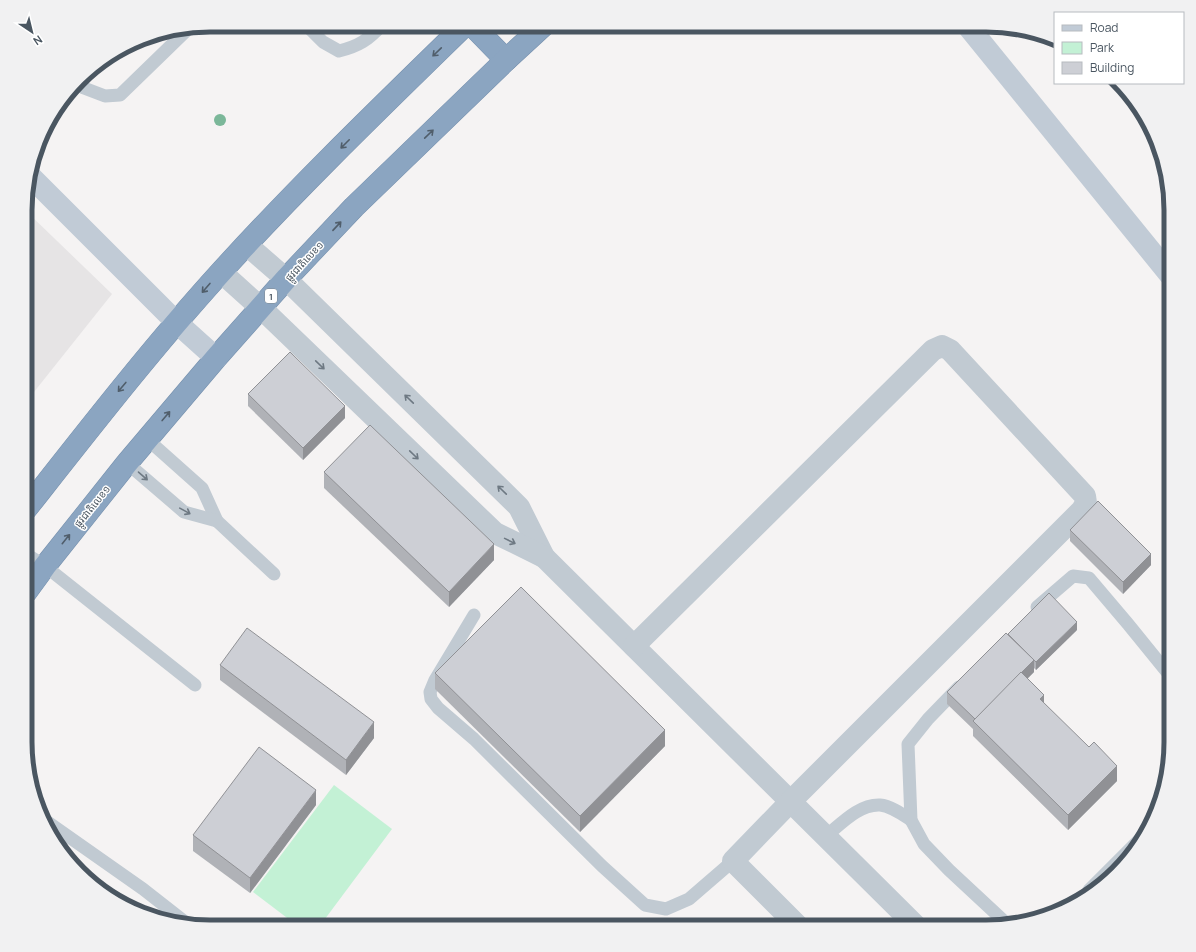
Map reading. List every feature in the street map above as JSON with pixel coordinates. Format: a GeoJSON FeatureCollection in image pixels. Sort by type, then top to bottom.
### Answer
{"type":"FeatureCollection","features":[{"type":"Feature","properties":{"kind":"highway"},"geometry":{"type":"LineString","coordinates":[[32,501],[100,414],[176,322],[221,272],[313,175],[458,32]]}},
{"type":"Feature","properties":{"kind":"highway"},"geometry":{"type":"LineString","coordinates":[[479,32],[506,60]]}},
{"type":"Feature","properties":{"kind":"highway","name":"ផ្លូវជាតិលេខ១"},"geometry":{"type":"LineString","coordinates":[[32,584],[147,439],[286,279],[354,208],[536,32]]}},
{"type":"Feature","properties":{"kind":"street"},"geometry":{"type":"LineString","coordinates":[[973,32],[1164,267]]}},
{"type":"Feature","properties":{"kind":"street"},"geometry":{"type":"LineString","coordinates":[[34,180],[176,322],[216,358]]}},
{"type":"Feature","properties":{"kind":"street"},"geometry":{"type":"LineString","coordinates":[[247,245],[286,279],[519,507],[544,558]]}},
{"type":"Feature","properties":{"kind":"street"},"geometry":{"type":"LineString","coordinates":[[221,272],[261,308],[494,533],[544,558],[910,920]]}},
{"type":"Feature","properties":{"kind":"street"},"geometry":{"type":"LineString","coordinates":[[634,646],[933,350],[942,346],[950,350],[1085,496],[1086,503],[1082,510],[733,861],[792,920]]}},
{"type":"Feature","properties":{"kind":"lane"},"geometry":{"type":"LineString","coordinates":[[313,32],[323,42],[339,51],[352,48],[369,38],[375,32]]}},
{"type":"Feature","properties":{"kind":"lane"},"geometry":{"type":"LineString","coordinates":[[82,87],[105,96],[120,95],[181,34]]}},
{"type":"Feature","properties":{"kind":"lane"},"geometry":{"type":"LineString","coordinates":[[147,439],[202,488],[217,521],[274,574]]}},
{"type":"Feature","properties":{"kind":"lane"},"geometry":{"type":"LineString","coordinates":[[127,463],[184,512],[217,521]]}},
{"type":"Feature","properties":{"kind":"lane"},"geometry":{"type":"LineString","coordinates":[[32,558],[45,566],[195,685]]}},
{"type":"Feature","properties":{"kind":"lane"},"geometry":{"type":"LineString","coordinates":[[1027,616],[1073,576],[1089,578],[1164,668]]}},
{"type":"Feature","properties":{"kind":"lane"},"geometry":{"type":"LineString","coordinates":[[474,615],[435,680],[430,692],[431,699],[438,708],[474,739],[602,866],[645,905],[666,909],[690,899],[733,861]]}},
{"type":"Feature","properties":{"kind":"lane"},"geometry":{"type":"LineString","coordinates":[[966,679],[928,719],[908,744],[911,820],[924,844],[1002,919]]}},
{"type":"Feature","properties":{"kind":"lane"},"geometry":{"type":"LineString","coordinates":[[826,836],[852,815],[867,806],[881,805],[895,810],[911,820]]}},
{"type":"Feature","properties":{"kind":"lane"},"geometry":{"type":"LineString","coordinates":[[53,826],[143,889],[179,917]]}},
{"type":"Feature","properties":{"kind":"lane"},"geometry":{"type":"LineString","coordinates":[[1106,873],[1116,864]]}},
{"type":"Feature","properties":{"kind":"shaded area"},"geometry":{"type":"Polygon","coordinates":[[[32,217],[112,294],[32,394],[32,217]]]}},
{"type":"Feature","properties":{"kind":"green space"},"geometry":{"type":"Polygon","coordinates":[[[334,785],[392,829],[324,920],[290,920],[253,892],[334,785]]]}},
{"type":"Feature","properties":{"kind":"building"},"geometry":{"type":"Polygon","coordinates":[[[290,352],[345,406],[303,448],[248,394],[290,352]]]}},
{"type":"Feature","properties":{"kind":"building"},"geometry":{"type":"Polygon","coordinates":[[[370,425],[494,544],[449,592],[324,472],[370,425]]]}},
{"type":"Feature","properties":{"kind":"building"},"geometry":{"type":"Polygon","coordinates":[[[1098,501],[1151,554],[1123,582],[1070,530],[1098,501]]]}},
{"type":"Feature","properties":{"kind":"building"},"geometry":{"type":"Polygon","coordinates":[[[521,587],[665,730],[580,816],[435,673],[521,587]]]}},
{"type":"Feature","properties":{"kind":"building"},"geometry":{"type":"Polygon","coordinates":[[[1049,593],[1077,622],[1036,662],[1008,634],[1049,593]]]}},
{"type":"Feature","properties":{"kind":"building"},"geometry":{"type":"Polygon","coordinates":[[[247,628],[374,722],[346,760],[220,665],[247,628]]]}},
{"type":"Feature","properties":{"kind":"building"},"geometry":{"type":"Polygon","coordinates":[[[1006,633],[1034,660],[975,719],[947,692],[1006,633]]]}},
{"type":"Feature","properties":{"kind":"building"},"geometry":{"type":"Polygon","coordinates":[[[1021,672],[1044,695],[1040,699],[1089,747],[1094,742],[1117,766],[1068,815],[973,721],[1021,672]]]}},
{"type":"Feature","properties":{"kind":"building"},"geometry":{"type":"Polygon","coordinates":[[[259,747],[316,790],[250,878],[193,835],[259,747]]]}}]}
